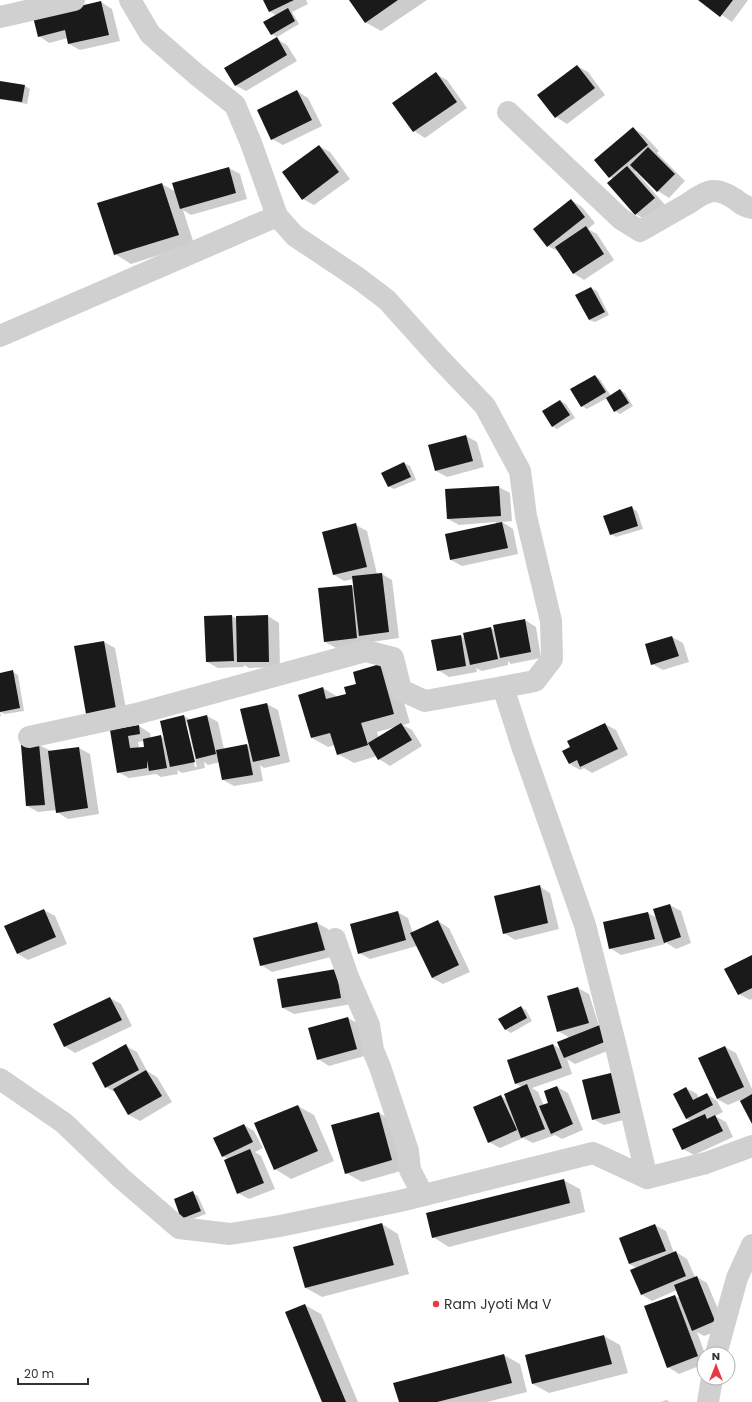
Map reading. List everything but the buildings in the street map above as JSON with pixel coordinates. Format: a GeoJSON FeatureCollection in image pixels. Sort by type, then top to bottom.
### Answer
{"type":"FeatureCollection","features":[{"type":"Feature","properties":{"kind":"street"},"geometry":{"type":"LineString","coordinates":[[0,17],[74,0]]}},
{"type":"Feature","properties":{"kind":"street"},"geometry":{"type":"LineString","coordinates":[[29,737],[136,714],[366,651],[393,658],[401,690],[425,701],[535,681],[552,659],[551,621],[526,516],[520,471],[484,406],[387,300],[358,278],[295,236],[277,216],[251,143],[235,105],[196,75],[150,34],[130,0]]}},
{"type":"Feature","properties":{"kind":"street"},"geometry":{"type":"LineString","coordinates":[[508,112],[621,219],[640,231],[689,204],[696,198],[713,190],[721,191],[745,207],[752,208]]}},
{"type":"Feature","properties":{"kind":"street"},"geometry":{"type":"LineString","coordinates":[[0,336],[277,216]]}},
{"type":"Feature","properties":{"kind":"street"},"geometry":{"type":"LineString","coordinates":[[503,687],[522,746],[585,925],[647,1178]]}},
{"type":"Feature","properties":{"kind":"street"},"geometry":{"type":"LineString","coordinates":[[335,939],[348,977],[369,1025],[373,1050],[380,1066],[408,1152],[410,1170],[423,1195]]}},
{"type":"Feature","properties":{"kind":"street"},"geometry":{"type":"LineString","coordinates":[[0,1079],[64,1123],[121,1178],[179,1228],[230,1234],[280,1226],[423,1195],[594,1153],[647,1178],[706,1163],[752,1146]]}},
{"type":"Feature","properties":{"kind":"street"},"geometry":{"type":"LineString","coordinates":[[718,1346],[738,1278],[752,1245]]}},
{"type":"Feature","properties":{"kind":"street"},"geometry":{"type":"LineString","coordinates":[[708,1402],[711,1386]]}},
{"type":"Feature","properties":{"kind":"place","name":"Ram Jyoti Ma V"},"geometry":{"type":"Point","coordinates":[436,1304]}}]}
